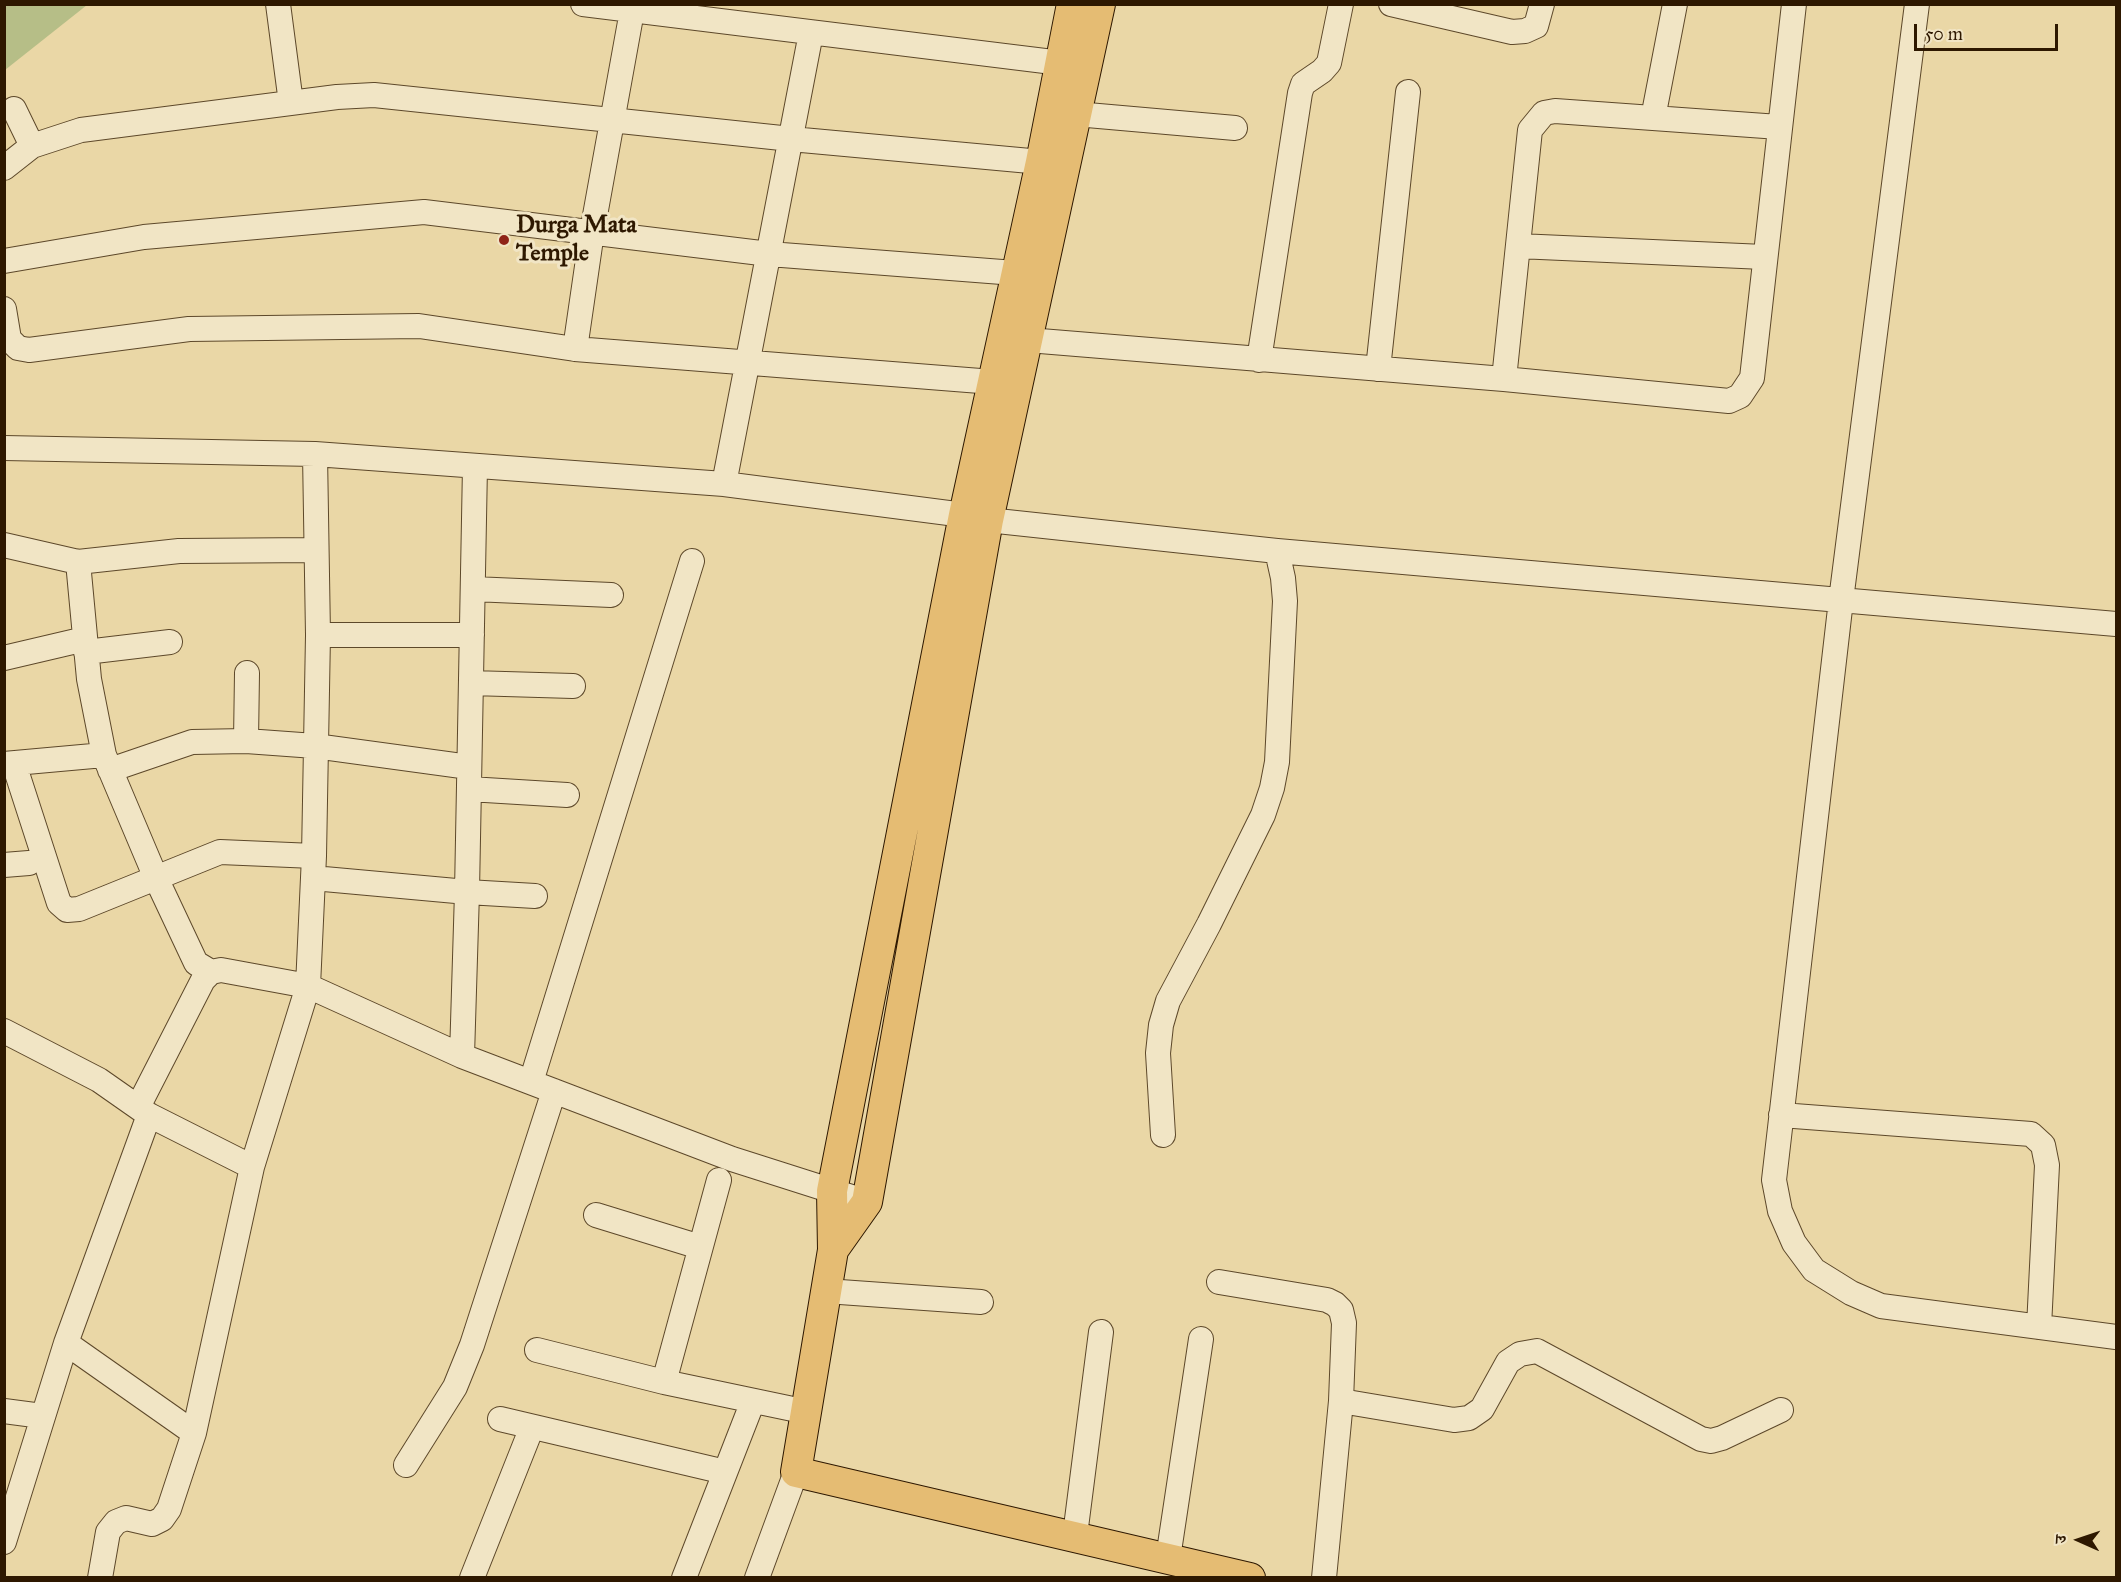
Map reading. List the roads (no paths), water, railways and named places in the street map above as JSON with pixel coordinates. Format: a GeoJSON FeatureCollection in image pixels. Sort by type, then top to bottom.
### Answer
{"type":"FeatureCollection","features":[{"type":"Feature","properties":{"kind":"main road"},"geometry":{"type":"LineString","coordinates":[[832,1250],[867,1202],[976,517],[993,382],[1041,162],[1072,4]]}},
{"type":"Feature","properties":{"kind":"main road"},"geometry":{"type":"LineString","coordinates":[[1100,4],[1028,340],[976,517],[832,1191],[832,1250],[796,1472],[1075,1535],[1250,1578]]}},
{"type":"Feature","properties":{"kind":"street"},"geometry":{"type":"LineString","coordinates":[[278,4],[291,103]]}},
{"type":"Feature","properties":{"kind":"street"},"geometry":{"type":"LineString","coordinates":[[583,4],[1061,63]]}},
{"type":"Feature","properties":{"kind":"street"},"geometry":{"type":"LineString","coordinates":[[1259,360],[1300,93],[1303,84],[1322,71],[1329,63],[1341,4]]}},
{"type":"Feature","properties":{"kind":"street"},"geometry":{"type":"LineString","coordinates":[[1391,4],[1512,32],[1525,31],[1536,26],[1542,4]]}},
{"type":"Feature","properties":{"kind":"street"},"geometry":{"type":"LineString","coordinates":[[1653,118],[1675,4]]}},
{"type":"Feature","properties":{"kind":"street"},"geometry":{"type":"LineString","coordinates":[[1028,340],[1504,379],[1729,401],[1740,396],[1752,378],[1794,4]]}},
{"type":"Feature","properties":{"kind":"street"},"geometry":{"type":"LineString","coordinates":[[1917,4],[1841,600],[1774,1180],[1780,1211],[1794,1243],[1814,1270],[1851,1293],[1881,1306],[2116,1337]]}},
{"type":"Feature","properties":{"kind":"street"},"geometry":{"type":"LineString","coordinates":[[575,349],[592,232],[632,11]]}},
{"type":"Feature","properties":{"kind":"street"},"geometry":{"type":"LineString","coordinates":[[724,484],[811,33]]}},
{"type":"Feature","properties":{"kind":"street"},"geometry":{"type":"LineString","coordinates":[[1378,369],[1408,92]]}},
{"type":"Feature","properties":{"kind":"street"},"geometry":{"type":"LineString","coordinates":[[4,168],[32,146],[81,130],[291,103],[374,95],[791,139],[1041,162]]}},
{"type":"Feature","properties":{"kind":"street"},"geometry":{"type":"LineString","coordinates":[[14,109],[32,146]]}},
{"type":"Feature","properties":{"kind":"street"},"geometry":{"type":"LineString","coordinates":[[1504,379],[1530,130],[1544,113],[1555,111],[1779,127]]}},
{"type":"Feature","properties":{"kind":"street"},"geometry":{"type":"LineString","coordinates":[[1076,114],[1235,128]]}},
{"type":"Feature","properties":{"kind":"street"},"geometry":{"type":"LineString","coordinates":[[4,261],[144,237],[424,212],[769,254],[1015,273]]}},
{"type":"Feature","properties":{"kind":"street"},"geometry":{"type":"LineString","coordinates":[[1518,246],[1764,257]]}},
{"type":"Feature","properties":{"kind":"street"},"geometry":{"type":"LineString","coordinates":[[4,309],[9,339],[18,348],[29,350],[189,329],[419,326],[575,349],[993,382]]}},
{"type":"Feature","properties":{"kind":"street"},"geometry":{"type":"LineString","coordinates":[[4,448],[315,454],[724,484],[976,517],[1276,551],[2116,624]]}},
{"type":"Feature","properties":{"kind":"street"},"geometry":{"type":"LineString","coordinates":[[100,1578],[108,1532],[116,1522],[126,1518],[152,1524],[162,1519],[169,1509],[194,1433],[252,1167],[308,986],[314,867],[318,635],[315,454]]}},
{"type":"Feature","properties":{"kind":"street"},"geometry":{"type":"LineString","coordinates":[[462,1056],[475,466]]}},
{"type":"Feature","properties":{"kind":"street"},"geometry":{"type":"LineString","coordinates":[[4,545],[78,562],[179,551],[316,550]]}},
{"type":"Feature","properties":{"kind":"street"},"geometry":{"type":"LineString","coordinates":[[1163,1135],[1158,1053],[1161,1025],[1168,1001],[1258,825],[1272,788],[1277,762],[1284,601],[1281,564],[1276,551]]}},
{"type":"Feature","properties":{"kind":"street"},"geometry":{"type":"LineString","coordinates":[[531,1082],[692,561]]}},
{"type":"Feature","properties":{"kind":"street"},"geometry":{"type":"LineString","coordinates":[[78,562],[89,679],[107,762],[156,878],[196,963],[211,972]]}},
{"type":"Feature","properties":{"kind":"street"},"geometry":{"type":"LineString","coordinates":[[473,589],[611,595]]}},
{"type":"Feature","properties":{"kind":"street"},"geometry":{"type":"LineString","coordinates":[[318,635],[472,635]]}},
{"type":"Feature","properties":{"kind":"street"},"geometry":{"type":"LineString","coordinates":[[4,657],[86,646],[170,642]]}},
{"type":"Feature","properties":{"kind":"street"},"geometry":{"type":"LineString","coordinates":[[246,741],[247,674]]}},
{"type":"Feature","properties":{"kind":"street"},"geometry":{"type":"LineString","coordinates":[[471,683],[573,686]]}},
{"type":"Feature","properties":{"kind":"street"},"geometry":{"type":"LineString","coordinates":[[535,896],[467,892],[220,852],[79,909],[67,910],[58,903],[9,764],[107,762],[192,742],[246,741],[315,746],[469,778],[567,795]]}},
{"type":"Feature","properties":{"kind":"street"},"geometry":{"type":"LineString","coordinates":[[4,865],[29,863]]}},
{"type":"Feature","properties":{"kind":"street"},"geometry":{"type":"LineString","coordinates":[[4,1542],[42,1416],[143,1111],[203,980],[211,972],[221,970],[308,986],[462,1056],[732,1158],[867,1202]]}},
{"type":"Feature","properties":{"kind":"street"},"geometry":{"type":"LineString","coordinates":[[4,1031],[99,1080],[143,1111],[252,1167]]}},
{"type":"Feature","properties":{"kind":"street"},"geometry":{"type":"LineString","coordinates":[[406,1465],[455,1387],[464,1366],[485,1309],[554,1091]]}},
{"type":"Feature","properties":{"kind":"street"},"geometry":{"type":"LineString","coordinates":[[1781,1115],[2031,1134],[2043,1145],[2047,1165],[2039,1327]]}},
{"type":"Feature","properties":{"kind":"street"},"geometry":{"type":"LineString","coordinates":[[664,1382],[719,1180]]}},
{"type":"Feature","properties":{"kind":"street"},"geometry":{"type":"LineString","coordinates":[[596,1215],[700,1247]]}},
{"type":"Feature","properties":{"kind":"street"},"geometry":{"type":"LineString","coordinates":[[1219,1282],[1327,1300],[1341,1310],[1344,1323],[1341,1401],[1324,1578]]}},
{"type":"Feature","properties":{"kind":"street"},"geometry":{"type":"LineString","coordinates":[[826,1291],[981,1302]]}},
{"type":"Feature","properties":{"kind":"street"},"geometry":{"type":"LineString","coordinates":[[1075,1535],[1101,1332]]}},
{"type":"Feature","properties":{"kind":"street"},"geometry":{"type":"LineString","coordinates":[[1168,1558],[1201,1339]]}},
{"type":"Feature","properties":{"kind":"street"},"geometry":{"type":"LineString","coordinates":[[66,1343],[194,1433]]}},
{"type":"Feature","properties":{"kind":"street"},"geometry":{"type":"LineString","coordinates":[[537,1350],[664,1382],[807,1412]]}},
{"type":"Feature","properties":{"kind":"street"},"geometry":{"type":"LineString","coordinates":[[1341,1401],[1454,1420],[1469,1418],[1482,1408],[1508,1362],[1521,1354],[1537,1351],[1701,1439],[1722,1438],[1781,1410]]}},
{"type":"Feature","properties":{"kind":"street"},"geometry":{"type":"LineString","coordinates":[[684,1578],[753,1401]]}},
{"type":"Feature","properties":{"kind":"street"},"geometry":{"type":"LineString","coordinates":[[4,1411],[42,1416]]}},
{"type":"Feature","properties":{"kind":"street"},"geometry":{"type":"LineString","coordinates":[[500,1419],[725,1472]]}},
{"type":"Feature","properties":{"kind":"street"},"geometry":{"type":"LineString","coordinates":[[472,1578],[532,1427]]}},
{"type":"Feature","properties":{"kind":"street"},"geometry":{"type":"LineString","coordinates":[[757,1578],[796,1472]]}},
{"type":"Feature","properties":{"kind":"place","name":"Durga Mata Temple"},"geometry":{"type":"Point","coordinates":[504,240]}}]}
